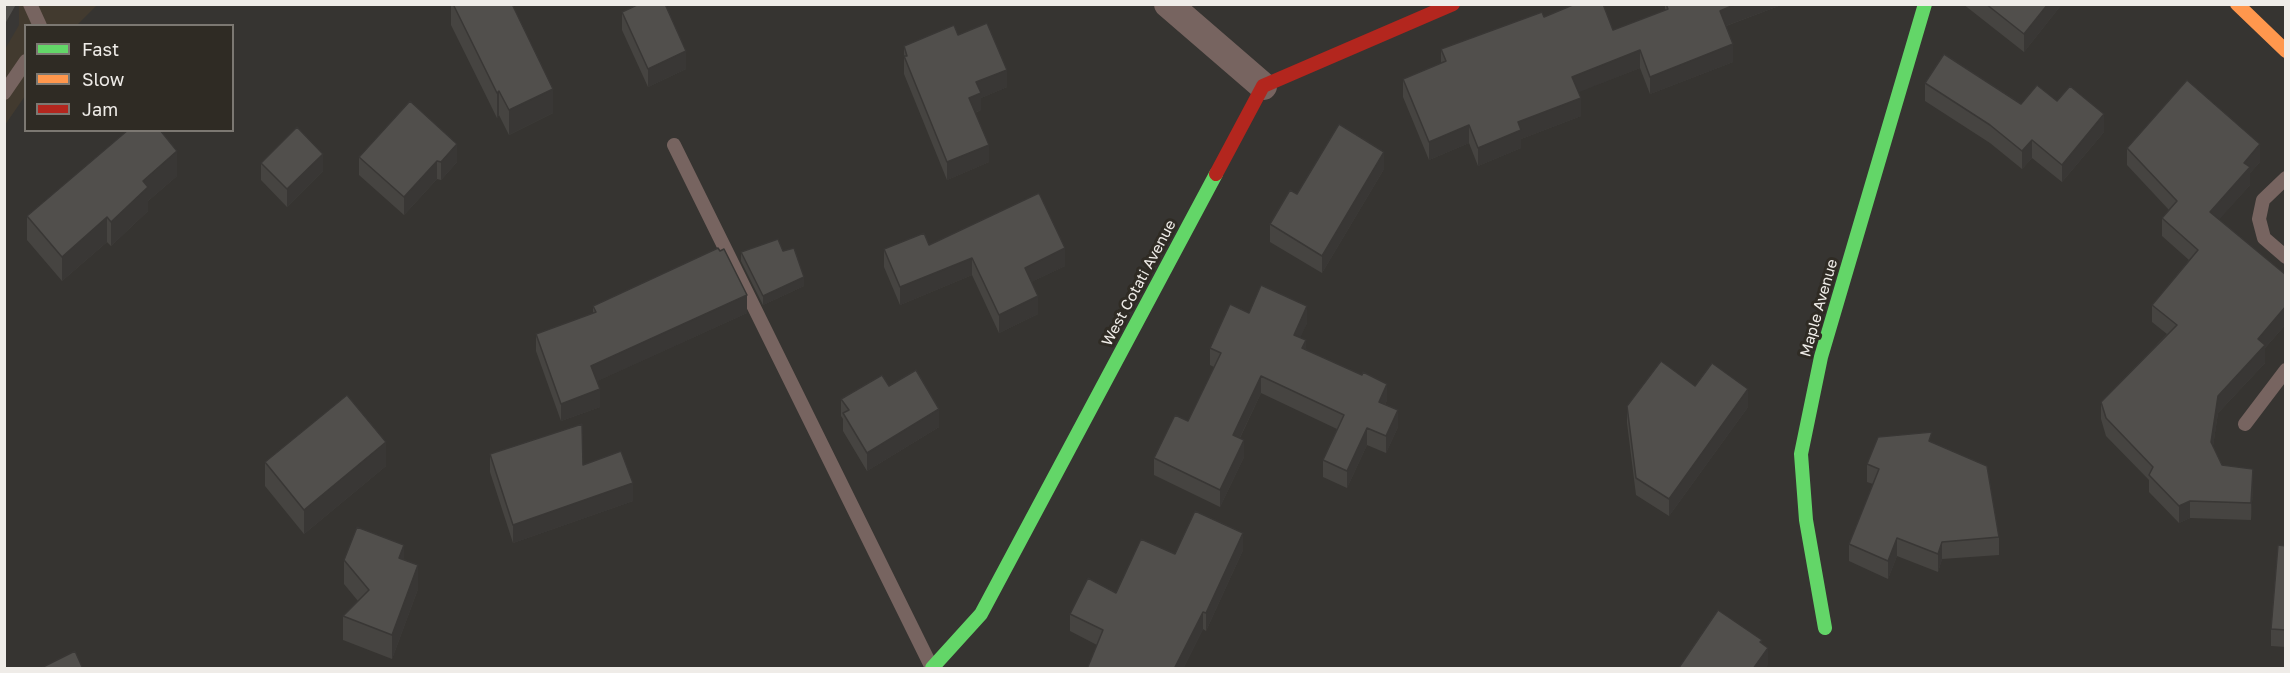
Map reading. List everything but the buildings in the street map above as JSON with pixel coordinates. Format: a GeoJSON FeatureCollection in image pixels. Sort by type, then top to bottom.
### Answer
{"type":"FeatureCollection","features":[{"type":"Feature","properties":{"kind":"street"},"geometry":{"type":"LineString","coordinates":[[1168,4],[1263,86],[1453,4]]}},
{"type":"Feature","properties":{"kind":"street","name":"Maple Avenue"},"geometry":{"type":"LineString","coordinates":[[1825,628],[1806,520],[1801,454],[1821,357],[1925,4]]}},
{"type":"Feature","properties":{"kind":"street"},"geometry":{"type":"LineString","coordinates":[[2237,4],[2286,51]]}},
{"type":"Feature","properties":{"kind":"street","name":"West Cotati Avenue"},"geometry":{"type":"LineString","coordinates":[[932,668],[981,614],[1263,86]]}},
{"type":"Feature","properties":{"kind":"lane"},"geometry":{"type":"LineString","coordinates":[[30,4],[39,24]]}},
{"type":"Feature","properties":{"kind":"lane"},"geometry":{"type":"LineString","coordinates":[[4,93],[24,63]]}},
{"type":"Feature","properties":{"kind":"lane"},"geometry":{"type":"LineString","coordinates":[[674,145],[932,668]]}},
{"type":"Feature","properties":{"kind":"lane"},"geometry":{"type":"LineString","coordinates":[[2286,178],[2263,200],[2259,219],[2264,238],[2286,257]]}},
{"type":"Feature","properties":{"kind":"lane"},"geometry":{"type":"LineString","coordinates":[[2245,424],[2286,370]]}},
{"type":"Feature","properties":{"kind":"shaded area"},"geometry":{"type":"Polygon","coordinates":[[[5,5],[97,5],[78,24],[24,24],[24,97],[5,125],[5,5]]]}},
{"type":"Feature","properties":{"kind":"traffic: fast"},"geometry":{"type":"LineString","coordinates":[[1825,628],[1806,520],[1801,454],[1821,357],[1925,4]]}},
{"type":"Feature","properties":{"kind":"traffic: fast"},"geometry":{"type":"LineString","coordinates":[[932,668],[981,614],[1216,174]]}},
{"type":"Feature","properties":{"kind":"traffic: slow"},"geometry":{"type":"LineString","coordinates":[[2237,4],[2286,51]]}},
{"type":"Feature","properties":{"kind":"traffic: jam"},"geometry":{"type":"LineString","coordinates":[[1216,174],[1263,86],[1453,4]]}}]}
